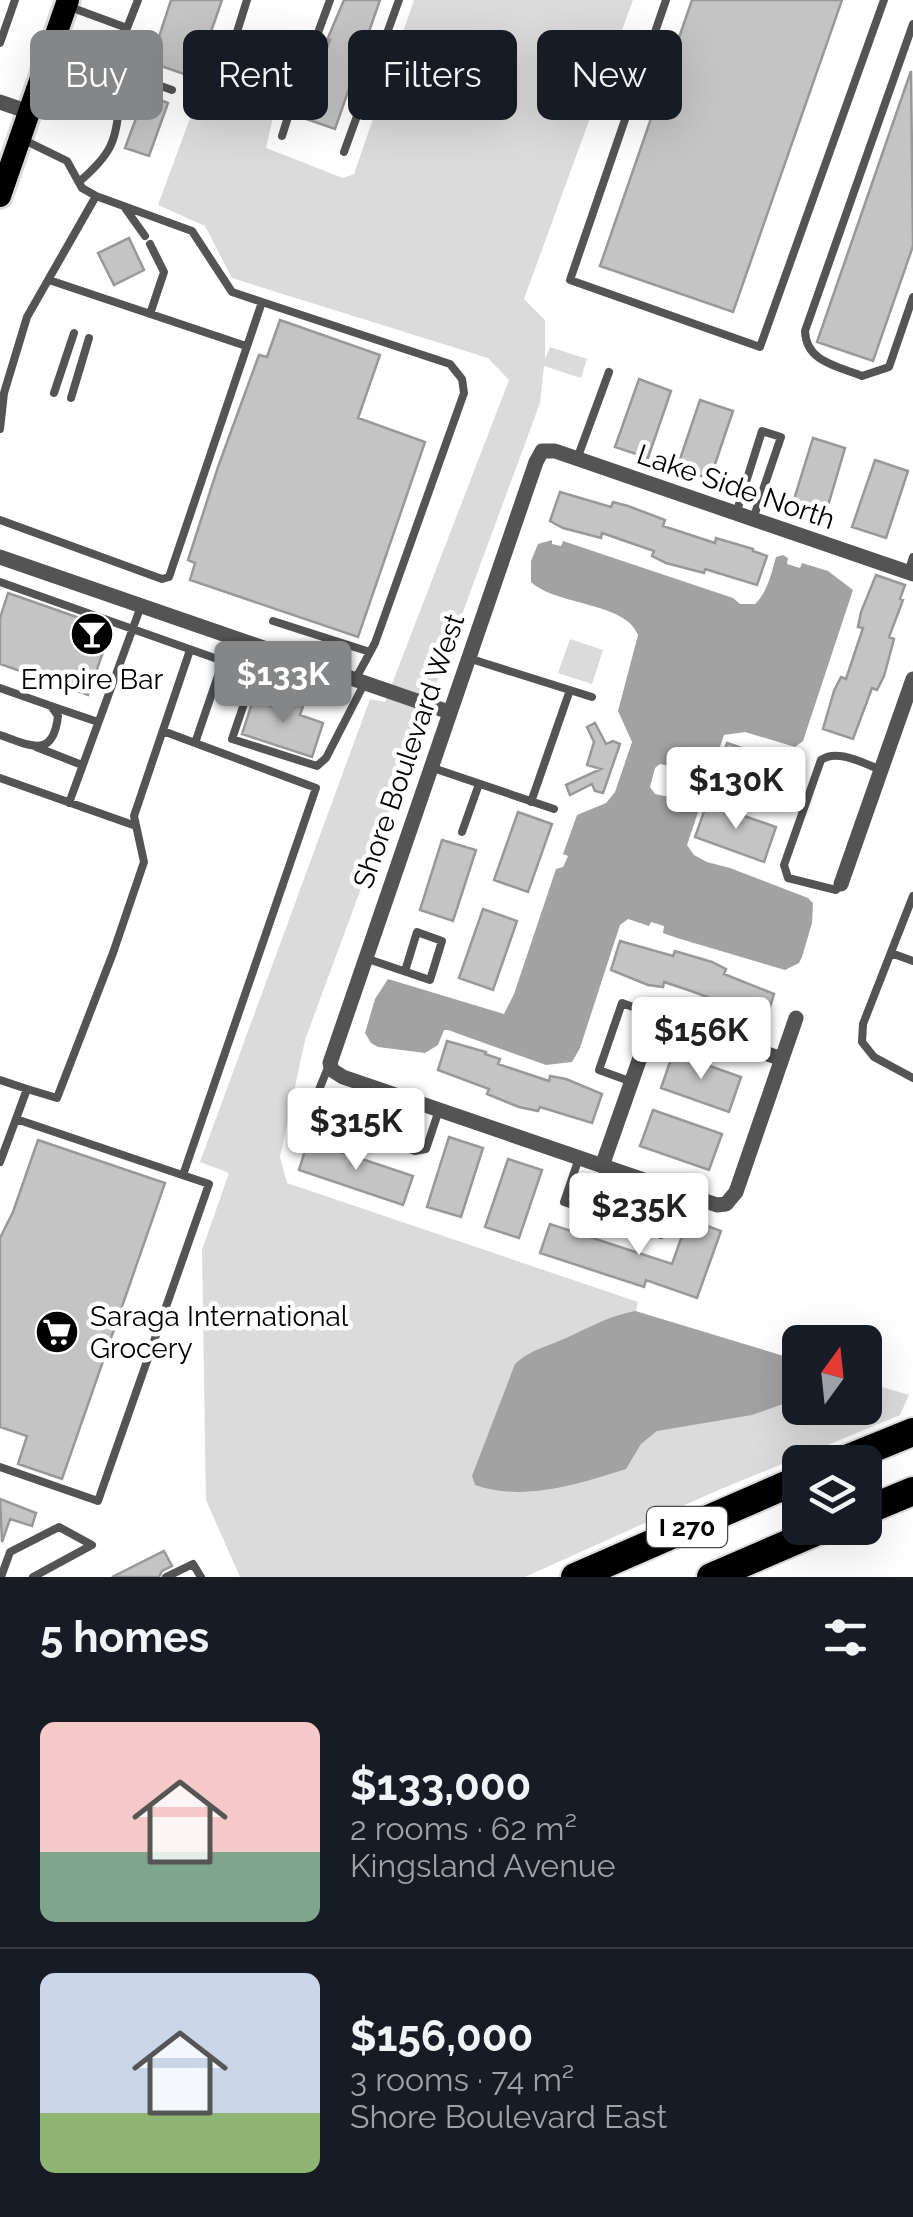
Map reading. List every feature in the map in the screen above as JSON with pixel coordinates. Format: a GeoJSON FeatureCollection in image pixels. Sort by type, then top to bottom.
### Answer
{"type":"FeatureCollection","features":[{"type":"Feature","properties":{"kind":"highway"},"geometry":{"type":"LineString","coordinates":[[881,1445],[913,1432]]}},
{"type":"Feature","properties":{"kind":"highway","name":"I 270"},"geometry":{"type":"LineString","coordinates":[[575,1577],[782,1487]]}},
{"type":"Feature","properties":{"kind":"highway"},"geometry":{"type":"LineString","coordinates":[[882,1504],[913,1491]]}},
{"type":"Feature","properties":{"kind":"highway","name":"I 270"},"geometry":{"type":"LineString","coordinates":[[711,1577],[785,1545]]}},
{"type":"Feature","properties":{"kind":"main road"},"geometry":{"type":"LineString","coordinates":[[58,30],[67,3]]}},
{"type":"Feature","properties":{"kind":"main road"},"geometry":{"type":"LineString","coordinates":[[0,196],[30,109]]}},
{"type":"Feature","properties":{"kind":"street"},"geometry":{"type":"LineString","coordinates":[[0,102],[29,112]]}},
{"type":"Feature","properties":{"kind":"street","name":"Lake Side North"},"geometry":{"type":"LineString","coordinates":[[542,451],[555,451],[753,520],[911,568]]}},
{"type":"Feature","properties":{"kind":"street","name":"Shore Boulevard West"},"geometry":{"type":"LineString","coordinates":[[331,1066],[364,958],[542,451]]}},
{"type":"Feature","properties":{"kind":"street"},"geometry":{"type":"LineString","coordinates":[[1,560],[449,712]]}},
{"type":"Feature","properties":{"kind":"street"},"geometry":{"type":"LineString","coordinates":[[842,884],[913,679]]}},
{"type":"Feature","properties":{"kind":"street"},"geometry":{"type":"LineString","coordinates":[[602,1166],[655,1015],[782,1060]]}},
{"type":"Feature","properties":{"kind":"street"},"geometry":{"type":"LineString","coordinates":[[331,1066],[343,1077],[717,1206],[726,1204],[736,1192],[796,1018]]}},
{"type":"Feature","properties":{"kind":"lane"},"geometry":{"type":"LineString","coordinates":[[0,44],[15,0]]}},
{"type":"Feature","properties":{"kind":"lane"},"geometry":{"type":"LineString","coordinates":[[138,0],[113,69],[172,90]]}},
{"type":"Feature","properties":{"kind":"lane"},"geometry":{"type":"LineString","coordinates":[[237,30],[247,0]]}},
{"type":"Feature","properties":{"kind":"lane"},"geometry":{"type":"LineString","coordinates":[[319,30],[330,0]]}},
{"type":"Feature","properties":{"kind":"lane"},"geometry":{"type":"LineString","coordinates":[[344,152],[399,0]]}},
{"type":"Feature","properties":{"kind":"lane"},"geometry":{"type":"LineString","coordinates":[[666,0],[570,280],[760,347],[884,0]]}},
{"type":"Feature","properties":{"kind":"lane"},"geometry":{"type":"LineString","coordinates":[[67,3],[127,28]]}},
{"type":"Feature","properties":{"kind":"lane"},"geometry":{"type":"LineString","coordinates":[[913,24],[804,331],[805,344],[813,356],[862,376],[889,366],[913,297]]}},
{"type":"Feature","properties":{"kind":"lane"},"geometry":{"type":"LineString","coordinates":[[79,182],[104,161],[117,133],[118,120]]}},
{"type":"Feature","properties":{"kind":"lane"},"geometry":{"type":"LineString","coordinates":[[282,136],[287,120]]}},
{"type":"Feature","properties":{"kind":"lane"},"geometry":{"type":"LineString","coordinates":[[20,138],[68,161],[79,182],[96,196],[192,231],[232,292],[450,364],[462,378],[464,393],[360,681],[326,758],[316,766],[232,739],[263,648]]}},
{"type":"Feature","properties":{"kind":"lane"},"geometry":{"type":"LineString","coordinates":[[0,429],[4,393],[27,318],[96,196]]}},
{"type":"Feature","properties":{"kind":"lane"},"geometry":{"type":"LineString","coordinates":[[124,206],[164,272],[150,314]]}},
{"type":"Feature","properties":{"kind":"lane"},"geometry":{"type":"LineString","coordinates":[[49,280],[246,346]]}},
{"type":"Feature","properties":{"kind":"lane"},"geometry":{"type":"LineString","coordinates":[[0,520],[162,579],[169,576],[262,302]]}},
{"type":"Feature","properties":{"kind":"lane"},"geometry":{"type":"LineString","coordinates":[[54,393],[74,333]]}},
{"type":"Feature","properties":{"kind":"lane"},"geometry":{"type":"LineString","coordinates":[[70,398],[89,338]]}},
{"type":"Feature","properties":{"kind":"lane"},"geometry":{"type":"LineString","coordinates":[[578,459],[610,372]]}},
{"type":"Feature","properties":{"kind":"lane"},"geometry":{"type":"LineString","coordinates":[[736,514],[762,431],[772,432],[781,437],[753,520]]}},
{"type":"Feature","properties":{"kind":"lane"},"geometry":{"type":"LineString","coordinates":[[0,582],[223,661]]}},
{"type":"Feature","properties":{"kind":"lane"},"geometry":{"type":"LineString","coordinates":[[70,803],[140,606]]}},
{"type":"Feature","properties":{"kind":"lane"},"geometry":{"type":"LineString","coordinates":[[273,620],[370,652]]}},
{"type":"Feature","properties":{"kind":"lane"},"geometry":{"type":"LineString","coordinates":[[195,743],[231,637]]}},
{"type":"Feature","properties":{"kind":"lane"},"geometry":{"type":"LineString","coordinates":[[0,1080],[57,1098],[114,953],[144,862],[134,816],[190,650]]}},
{"type":"Feature","properties":{"kind":"lane"},"geometry":{"type":"LineString","coordinates":[[468,658],[592,697]]}},
{"type":"Feature","properties":{"kind":"lane"},"geometry":{"type":"LineString","coordinates":[[0,688],[98,722]]}},
{"type":"Feature","properties":{"kind":"lane"},"geometry":{"type":"LineString","coordinates":[[531,802],[570,690]]}},
{"type":"Feature","properties":{"kind":"lane"},"geometry":{"type":"LineString","coordinates":[[36,747],[47,745],[55,735],[58,716],[51,706]]}},
{"type":"Feature","properties":{"kind":"lane"},"geometry":{"type":"LineString","coordinates":[[163,731],[316,788],[184,1175]]}},
{"type":"Feature","properties":{"kind":"lane"},"geometry":{"type":"LineString","coordinates":[[0,735],[82,766]]}},
{"type":"Feature","properties":{"kind":"lane"},"geometry":{"type":"LineString","coordinates":[[842,884],[836,890],[826,890],[788,878],[784,865],[821,760],[835,754],[882,770]]}},
{"type":"Feature","properties":{"kind":"lane"},"geometry":{"type":"LineString","coordinates":[[430,767],[554,810]]}},
{"type":"Feature","properties":{"kind":"lane"},"geometry":{"type":"LineString","coordinates":[[0,778],[136,826]]}},
{"type":"Feature","properties":{"kind":"lane"},"geometry":{"type":"LineString","coordinates":[[462,832],[479,784]]}},
{"type":"Feature","properties":{"kind":"lane"},"geometry":{"type":"LineString","coordinates":[[913,896],[863,1024],[862,1042],[874,1057],[913,1078]]}},
{"type":"Feature","properties":{"kind":"lane"},"geometry":{"type":"LineString","coordinates":[[364,958],[430,980],[442,940],[417,932],[405,971]]}},
{"type":"Feature","properties":{"kind":"lane"},"geometry":{"type":"LineString","coordinates":[[890,953],[913,961]]}},
{"type":"Feature","properties":{"kind":"lane"},"geometry":{"type":"LineString","coordinates":[[632,1082],[599,1070],[622,1003],[655,1015]]}},
{"type":"Feature","properties":{"kind":"lane"},"geometry":{"type":"LineString","coordinates":[[331,1066],[314,1102],[315,1113],[415,1151],[426,1149],[440,1110]]}},
{"type":"Feature","properties":{"kind":"lane"},"geometry":{"type":"LineString","coordinates":[[0,1162],[27,1089]]}},
{"type":"Feature","properties":{"kind":"lane"},"geometry":{"type":"LineString","coordinates":[[0,1467],[98,1500],[209,1184],[16,1119]]}},
{"type":"Feature","properties":{"kind":"lane"},"geometry":{"type":"LineString","coordinates":[[579,1158],[564,1202],[580,1208],[661,1235],[676,1191]]}},
{"type":"Feature","properties":{"kind":"lane"},"geometry":{"type":"LineString","coordinates":[[1,1574],[10,1552],[60,1527],[92,1544],[33,1577]]}},
{"type":"Feature","properties":{"kind":"lane"},"geometry":{"type":"LineString","coordinates":[[166,1577],[193,1564],[200,1577]]}},
{"type":"Feature","properties":{"kind":"shaded area"},"geometry":{"type":"Polygon","coordinates":[[[414,0],[633,0],[622,30],[537,30],[537,120],[589,120],[524,299],[545,320],[545,359],[550,347],[587,359],[581,378],[544,366],[540,403],[305,1040],[280,1157],[287,1183],[638,1302],[636,1311],[782,1356],[782,1425],[876,1425],[828,1445],[782,1445],[782,1464],[525,1577],[240,1577],[206,1500],[202,1250],[229,1173],[200,1162],[370,699],[385,702],[509,380],[488,358],[232,278],[205,226],[158,205],[189,120],[272,120],[266,148],[343,178],[354,174],[373,120],[517,120],[517,30],[404,30],[414,0]]]}},
{"type":"Feature","properties":{"kind":"shaded area"},"geometry":{"type":"Polygon","coordinates":[[[552,540],[552,544],[561,546],[563,541],[733,598],[740,604],[755,604],[766,588],[776,557],[783,555],[788,558],[787,564],[800,568],[802,563],[828,571],[853,590],[803,741],[795,747],[745,732],[724,735],[687,845],[694,855],[707,862],[808,898],[813,903],[812,923],[802,957],[785,970],[663,933],[664,926],[628,919],[620,925],[572,1062],[546,1065],[448,1030],[444,1030],[438,1045],[425,1053],[378,1047],[365,1033],[375,999],[388,979],[504,1014],[556,869],[563,867],[568,856],[563,854],[577,815],[606,803],[615,792],[632,742],[618,711],[638,635],[620,616],[557,596],[531,582],[531,561],[538,544],[552,540]],[[660,764],[655,768],[650,787],[655,794],[674,798],[682,778],[669,766],[660,764]]]}},
{"type":"Feature","properties":{"kind":"shaded area"},"geometry":{"type":"Polygon","coordinates":[[[570,639],[603,650],[592,684],[558,673],[570,639]]]}},
{"type":"Feature","properties":{"kind":"shaded area"},"geometry":{"type":"Polygon","coordinates":[[[635,1311],[782,1356],[782,1404],[752,1415],[657,1431],[641,1444],[626,1469],[589,1480],[551,1489],[512,1492],[475,1485],[472,1476],[515,1364],[539,1349],[635,1311]]]}},
{"type":"Feature","properties":{"kind":"shaded area"},"geometry":{"type":"Polygon","coordinates":[[[882,1387],[909,1395],[900,1415],[882,1422],[882,1387]]]}},
{"type":"Feature","properties":{"kind":"building"},"geometry":{"type":"Polygon","coordinates":[[[171,0],[222,0],[212,30],[183,30],[183,74],[163,67],[161,30],[171,0]]]}},
{"type":"Feature","properties":{"kind":"building"},"geometry":{"type":"Polygon","coordinates":[[[344,0],[380,0],[370,30],[348,30],[348,92],[335,129],[309,120],[328,120],[328,38],[344,0]]]}},
{"type":"Feature","properties":{"kind":"building"},"geometry":{"type":"Polygon","coordinates":[[[692,0],[842,0],[733,312],[600,266],[650,120],[682,120],[682,30],[692,0]]]}},
{"type":"Feature","properties":{"kind":"building"},"geometry":{"type":"Polygon","coordinates":[[[911,71],[913,246],[873,361],[817,342],[911,71]]]}},
{"type":"Feature","properties":{"kind":"building"},"geometry":{"type":"Polygon","coordinates":[[[135,120],[162,120],[149,156],[125,148],[135,120]]]}},
{"type":"Feature","properties":{"kind":"building"},"geometry":{"type":"Polygon","coordinates":[[[129,238],[144,270],[114,285],[98,253],[129,238]]]}},
{"type":"Feature","properties":{"kind":"building"},"geometry":{"type":"Polygon","coordinates":[[[280,320],[380,355],[358,418],[425,442],[358,637],[190,580],[195,563],[188,560],[218,467],[259,355],[267,357],[280,320]]]}},
{"type":"Feature","properties":{"kind":"building"},"geometry":{"type":"Polygon","coordinates":[[[639,379],[671,391],[648,458],[615,447],[639,379]]]}},
{"type":"Feature","properties":{"kind":"building"},"geometry":{"type":"Polygon","coordinates":[[[700,400],[733,411],[710,479],[677,468],[700,400]]]}},
{"type":"Feature","properties":{"kind":"building"},"geometry":{"type":"Polygon","coordinates":[[[813,438],[845,448],[825,516],[792,506],[813,438]]]}},
{"type":"Feature","properties":{"kind":"building"},"geometry":{"type":"Polygon","coordinates":[[[875,460],[908,471],[886,538],[852,527],[875,460]]]}},
{"type":"Feature","properties":{"kind":"building"},"geometry":{"type":"Polygon","coordinates":[[[560,492],[611,507],[613,502],[628,506],[665,520],[663,526],[715,543],[716,538],[753,549],[767,556],[757,585],[705,569],[704,573],[666,563],[652,556],[654,551],[602,533],[601,538],[563,528],[550,521],[560,492]]]}},
{"type":"Feature","properties":{"kind":"building"},"geometry":{"type":"Polygon","coordinates":[[[876,575],[905,585],[900,599],[903,600],[889,637],[894,639],[884,676],[877,690],[872,688],[853,739],[823,729],[834,691],[841,677],[846,679],[863,628],[858,627],[861,612],[876,575]]]}},
{"type":"Feature","properties":{"kind":"building"},"geometry":{"type":"Polygon","coordinates":[[[8,593],[111,629],[88,695],[0,664],[0,618],[8,593]]]}},
{"type":"Feature","properties":{"kind":"building"},"geometry":{"type":"Polygon","coordinates":[[[278,695],[304,703],[300,715],[323,723],[312,757],[242,734],[253,700],[275,707],[278,695]]]}},
{"type":"Feature","properties":{"kind":"building"},"geometry":{"type":"Polygon","coordinates":[[[595,723],[606,744],[620,744],[603,793],[595,791],[592,784],[570,795],[566,785],[601,769],[587,765],[594,742],[587,727],[595,723]]]}},
{"type":"Feature","properties":{"kind":"building"},"geometry":{"type":"Polygon","coordinates":[[[727,743],[794,766],[781,803],[714,780],[727,743]]]}},
{"type":"Feature","properties":{"kind":"building"},"geometry":{"type":"Polygon","coordinates":[[[707,803],[776,827],[764,862],[695,837],[707,803]]]}},
{"type":"Feature","properties":{"kind":"building"},"geometry":{"type":"Polygon","coordinates":[[[518,812],[552,824],[528,892],[494,880],[518,812]]]}},
{"type":"Feature","properties":{"kind":"building"},"geometry":{"type":"Polygon","coordinates":[[[442,840],[476,850],[453,921],[420,910],[442,840]]]}},
{"type":"Feature","properties":{"kind":"building"},"geometry":{"type":"Polygon","coordinates":[[[483,909],[517,921],[493,990],[459,978],[483,909]]]}},
{"type":"Feature","properties":{"kind":"building"},"geometry":{"type":"Polygon","coordinates":[[[620,941],[712,962],[726,969],[724,974],[774,994],[765,1023],[727,1012],[714,1005],[715,1000],[694,992],[664,982],[663,987],[648,985],[611,970],[620,941]]]}},
{"type":"Feature","properties":{"kind":"building"},"geometry":{"type":"Polygon","coordinates":[[[447,1041],[486,1052],[500,1059],[498,1064],[549,1081],[550,1076],[566,1079],[602,1094],[592,1123],[540,1107],[538,1111],[519,1107],[487,1094],[489,1089],[438,1070],[447,1041]]]}},
{"type":"Feature","properties":{"kind":"building"},"geometry":{"type":"Polygon","coordinates":[[[673,1053],[741,1077],[729,1112],[661,1088],[673,1053]]]}},
{"type":"Feature","properties":{"kind":"building"},"geometry":{"type":"Polygon","coordinates":[[[653,1110],[722,1134],[709,1170],[640,1146],[653,1110]]]}},
{"type":"Feature","properties":{"kind":"building"},"geometry":{"type":"Polygon","coordinates":[[[449,1137],[483,1148],[461,1217],[427,1207],[449,1137]]]}},
{"type":"Feature","properties":{"kind":"building","name":"Saraga International Grocery"},"geometry":{"type":"Polygon","coordinates":[[[38,1140],[165,1183],[62,1479],[18,1464],[27,1436],[0,1427],[0,1238],[38,1140]]]}},
{"type":"Feature","properties":{"kind":"building"},"geometry":{"type":"Polygon","coordinates":[[[308,1141],[413,1176],[403,1205],[299,1170],[308,1141]]]}},
{"type":"Feature","properties":{"kind":"building"},"geometry":{"type":"Polygon","coordinates":[[[508,1159],[542,1170],[519,1238],[485,1227],[508,1159]]]}},
{"type":"Feature","properties":{"kind":"building"},"geometry":{"type":"Polygon","coordinates":[[[688,1219],[721,1231],[697,1298],[646,1280],[644,1287],[540,1253],[550,1224],[672,1264],[688,1219]]]}},
{"type":"Feature","properties":{"kind":"building"},"geometry":{"type":"Polygon","coordinates":[[[0,1499],[36,1513],[32,1526],[10,1519],[2,1542],[0,1499]]]}},
{"type":"Feature","properties":{"kind":"building"},"geometry":{"type":"Polygon","coordinates":[[[164,1551],[172,1566],[159,1577],[112,1577],[164,1551]]]}},
{"type":"Feature","properties":{"kind":"place","name":"Empire Bar"},"geometry":{"type":"Point","coordinates":[92,634]}},
{"type":"Feature","properties":{"kind":"place","name":"Saraga International Grocery"},"geometry":{"type":"Point","coordinates":[57,1332]}}]}
